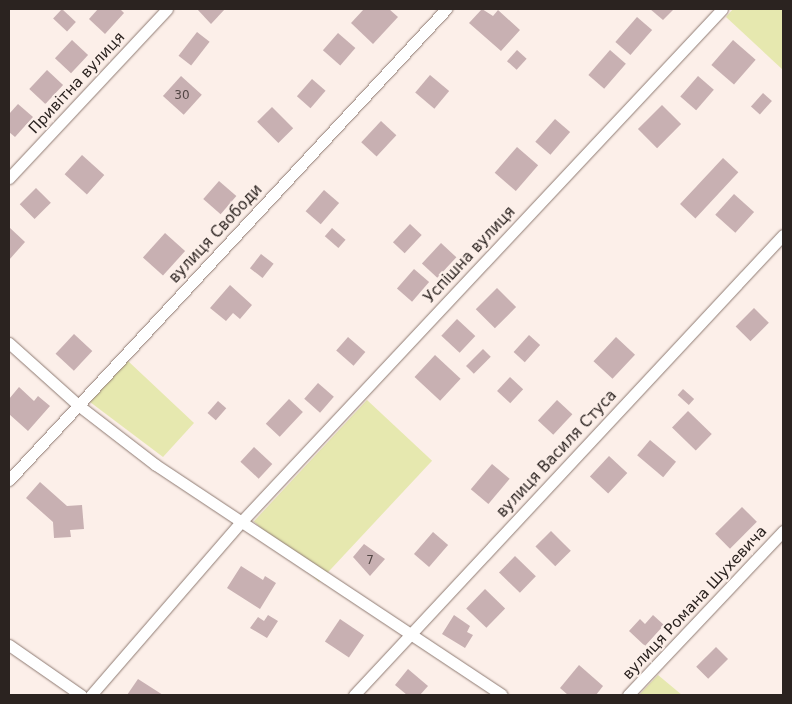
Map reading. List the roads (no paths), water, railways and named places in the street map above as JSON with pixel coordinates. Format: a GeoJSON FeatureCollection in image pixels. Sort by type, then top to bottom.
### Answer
{"type":"FeatureCollection","features":[{"type":"Feature","properties":{"kind":"street","name":"Привітна вулиця"},"geometry":{"type":"LineString","coordinates":[[9,178],[166,9]]}},
{"type":"Feature","properties":{"kind":"street","name":"вулиця Свободи"},"geometry":{"type":"LineString","coordinates":[[9,480],[446,9]]}},
{"type":"Feature","properties":{"kind":"street","name":"Успішна вулиця"},"geometry":{"type":"LineString","coordinates":[[91,695],[240,522],[722,9]]}},
{"type":"Feature","properties":{"kind":"street","name":"вулиця Василя Стуса"},"geometry":{"type":"LineString","coordinates":[[354,695],[783,235]]}},
{"type":"Feature","properties":{"kind":"street"},"geometry":{"type":"LineString","coordinates":[[9,343],[78,404],[156,466],[502,695]]}},
{"type":"Feature","properties":{"kind":"street","name":"вулиця Романа Шухевича"},"geometry":{"type":"LineString","coordinates":[[628,695],[783,531]]}},
{"type":"Feature","properties":{"kind":"street"},"geometry":{"type":"LineString","coordinates":[[9,646],[81,695]]}}]}
